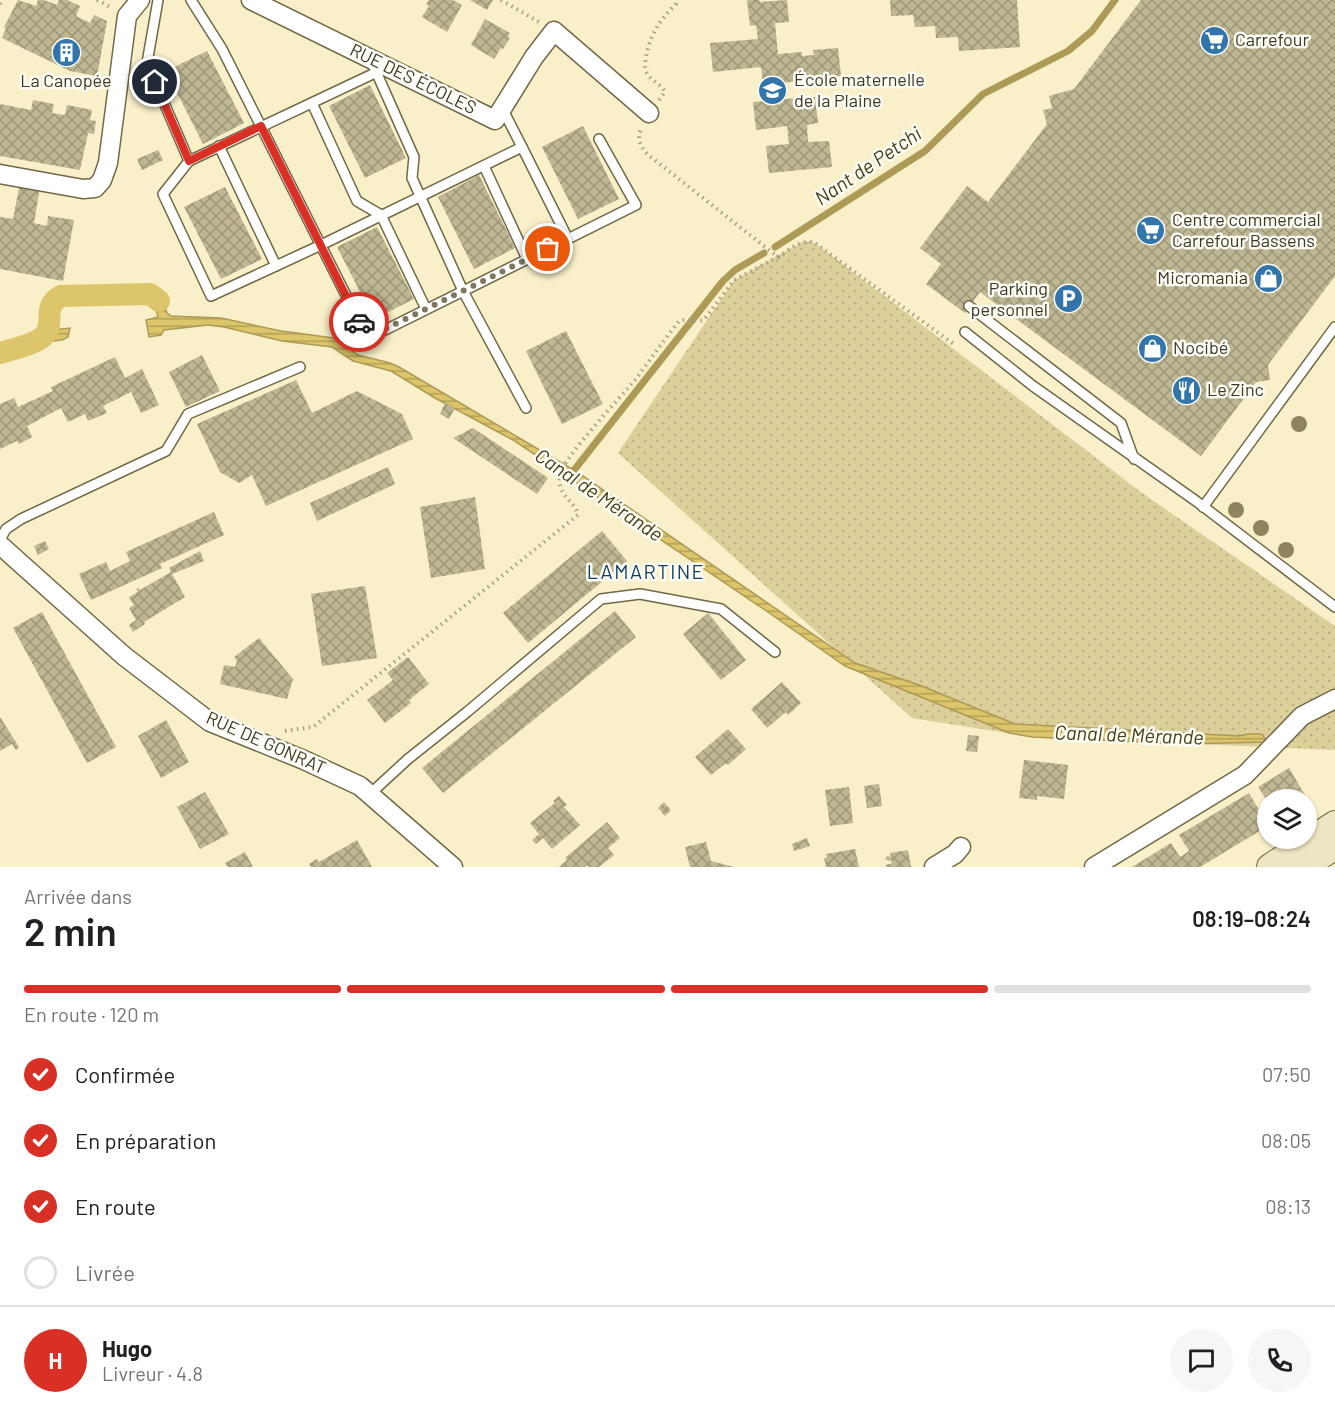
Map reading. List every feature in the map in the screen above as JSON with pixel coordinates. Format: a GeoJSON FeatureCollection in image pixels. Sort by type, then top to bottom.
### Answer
{"type":"FeatureCollection","features":[{"type":"Feature","properties":{"kind":"main road"},"geometry":{"type":"LineString","coordinates":[[1270,867],[1335,824]]}},
{"type":"Feature","properties":{"kind":"main road"},"geometry":{"type":"LineString","coordinates":[[1304,867],[1335,846]]}},
{"type":"Feature","properties":{"kind":"street"},"geometry":{"type":"LineString","coordinates":[[0,174],[83,189],[95,188],[102,180],[108,163],[127,16],[140,0]]}},
{"type":"Feature","properties":{"kind":"street","name":"RUE DES ÉCOLES"},"geometry":{"type":"LineString","coordinates":[[251,0],[374,65],[495,120],[534,57],[554,31]]}},
{"type":"Feature","properties":{"kind":"street"},"geometry":{"type":"LineString","coordinates":[[554,31],[650,112]]}},
{"type":"Feature","properties":{"kind":"street","name":"RUE DE GONRAT"},"geometry":{"type":"LineString","coordinates":[[0,542],[123,656],[201,715],[228,730],[266,744],[351,782],[370,794],[453,867]]}},
{"type":"Feature","properties":{"kind":"street"},"geometry":{"type":"LineString","coordinates":[[1094,867],[1245,775],[1302,716],[1335,699]]}},
{"type":"Feature","properties":{"kind":"street"},"geometry":{"type":"LineString","coordinates":[[934,867],[955,854],[961,847]]}},
{"type":"Feature","properties":{"kind":"lane"},"geometry":{"type":"LineString","coordinates":[[158,0],[147,63],[189,161]]}},
{"type":"Feature","properties":{"kind":"lane"},"geometry":{"type":"LineString","coordinates":[[191,0],[222,49],[360,323],[375,334],[636,205],[599,139]]}},
{"type":"Feature","properties":{"kind":"lane"},"geometry":{"type":"LineString","coordinates":[[522,147],[420,196],[321,245],[211,296],[163,194],[189,161],[312,103],[374,65],[414,157],[412,178],[420,196],[464,291],[526,408]]}},
{"type":"Feature","properties":{"kind":"lane"},"geometry":{"type":"LineString","coordinates":[[312,103],[357,201],[381,216],[426,309]]}},
{"type":"Feature","properties":{"kind":"lane"},"geometry":{"type":"LineString","coordinates":[[502,108],[568,239]]}},
{"type":"Feature","properties":{"kind":"lane"},"geometry":{"type":"LineString","coordinates":[[219,146],[276,266]]}},
{"type":"Feature","properties":{"kind":"lane"},"geometry":{"type":"LineString","coordinates":[[484,166],[527,259]]}},
{"type":"Feature","properties":{"kind":"lane"},"geometry":{"type":"LineString","coordinates":[[969,306],[1121,423],[1134,459]]}},
{"type":"Feature","properties":{"kind":"lane"},"geometry":{"type":"LineString","coordinates":[[1203,507],[1335,327]]}},
{"type":"Feature","properties":{"kind":"lane"},"geometry":{"type":"LineString","coordinates":[[964,332],[1033,386],[1203,507],[1335,607]]}},
{"type":"Feature","properties":{"kind":"lane"},"geometry":{"type":"LineString","coordinates":[[0,542],[6,529],[21,519],[166,451],[188,414],[300,367]]}},
{"type":"Feature","properties":{"kind":"lane"},"geometry":{"type":"LineString","coordinates":[[370,794],[408,759],[601,599],[640,594],[721,609],[775,652]]}},
{"type":"Feature","properties":{"kind":"path"},"geometry":{"type":"LineString","coordinates":[[501,0],[554,31]]}},
{"type":"Feature","properties":{"kind":"path"},"geometry":{"type":"LineString","coordinates":[[676,0],[676,4],[654,29],[649,44],[645,70],[665,92],[650,112],[638,138],[640,146],[647,154],[778,257]]}},
{"type":"Feature","properties":{"kind":"path"},"geometry":{"type":"LineString","coordinates":[[266,744],[286,730],[313,727],[578,514],[577,509],[564,497],[560,484],[560,472],[680,321],[704,320],[735,280],[802,242],[809,241],[815,243],[959,348]]}},
{"type":"Feature","properties":{"kind":"shaded area"},"geometry":{"type":"Polygon","coordinates":[[[802,242],[815,243],[1142,493],[1335,626],[1335,750],[1032,737],[912,718],[618,453],[734,280],[802,242]]]}},
{"type":"Feature","properties":{"kind":"water","name":"Canal de Mérande"},"geometry":{"type":"Polygon","coordinates":[[[151,290],[162,298],[167,313],[171,316],[221,318],[281,331],[334,338],[358,355],[399,367],[577,472],[855,663],[919,685],[1015,724],[1239,736],[1261,734],[1265,738],[1264,742],[1186,744],[1032,737],[1009,733],[845,666],[513,440],[435,398],[391,371],[353,361],[332,347],[282,341],[224,327],[208,325],[164,330],[161,335],[149,337],[146,320],[158,317],[154,300],[151,297],[127,298],[127,295],[132,292],[151,290]]]}},
{"type":"Feature","properties":{"kind":"water"},"geometry":{"type":"Polygon","coordinates":[[[70,328],[68,337],[62,340],[32,343],[0,357],[0,346],[42,331],[70,328]]]}},
{"type":"Feature","properties":{"kind":"building","name":"La Canopée"},"geometry":{"type":"Polygon","coordinates":[[[18,0],[36,6],[38,0],[57,5],[59,0],[67,0],[80,6],[76,16],[90,23],[94,15],[107,21],[97,76],[70,71],[2,38],[6,28],[4,27],[18,0]]]}},
{"type":"Feature","properties":{"kind":"building"},"geometry":{"type":"Polygon","coordinates":[[[429,0],[453,0],[462,5],[447,32],[422,17],[429,6],[426,4],[429,0]]]}},
{"type":"Feature","properties":{"kind":"building"},"geometry":{"type":"Polygon","coordinates":[[[470,0],[493,0],[487,10],[470,0]]]}},
{"type":"Feature","properties":{"kind":"building","name":"École maternelle de la Plaine"},"geometry":{"type":"Polygon","coordinates":[[[747,0],[759,0],[760,2],[787,0],[789,22],[775,23],[778,54],[802,52],[802,56],[814,55],[813,50],[838,48],[841,76],[782,83],[784,99],[815,97],[818,123],[807,125],[808,142],[829,141],[832,167],[769,173],[766,146],[789,144],[787,126],[756,130],[753,102],[765,101],[761,67],[713,72],[710,43],[758,39],[756,25],[750,26],[747,0]]]}},
{"type":"Feature","properties":{"kind":"building"},"geometry":{"type":"Polygon","coordinates":[[[890,0],[1017,0],[1020,47],[959,51],[958,37],[936,38],[935,26],[915,27],[913,15],[891,16],[890,0]]]}},
{"type":"Feature","properties":{"kind":"building","name":"Centre commercial Carrefour Bassens"},"geometry":{"type":"Polygon","coordinates":[[[1141,0],[1335,0],[1335,276],[1268,365],[1270,380],[1256,382],[1201,456],[980,292],[965,313],[926,284],[941,264],[920,248],[967,186],[988,202],[1047,124],[1043,110],[1052,108],[1049,96],[1074,89],[1141,0]]]}},
{"type":"Feature","properties":{"kind":"building"},"geometry":{"type":"Polygon","coordinates":[[[485,19],[510,33],[508,37],[510,38],[494,59],[471,45],[485,19]]]}},
{"type":"Feature","properties":{"kind":"building"},"geometry":{"type":"Polygon","coordinates":[[[207,51],[244,123],[203,144],[166,71],[207,51]]]}},
{"type":"Feature","properties":{"kind":"building"},"geometry":{"type":"Polygon","coordinates":[[[370,85],[406,158],[365,178],[329,106],[370,85]]]}},
{"type":"Feature","properties":{"kind":"building","name":"La Canopée"},"geometry":{"type":"Polygon","coordinates":[[[33,100],[54,104],[52,113],[65,115],[67,105],[92,110],[90,120],[96,121],[94,134],[88,133],[80,170],[0,156],[0,104],[31,110],[33,100]]]}},
{"type":"Feature","properties":{"kind":"building"},"geometry":{"type":"Polygon","coordinates":[[[583,126],[619,199],[578,219],[542,147],[583,126]]]}},
{"type":"Feature","properties":{"kind":"building"},"geometry":{"type":"Polygon","coordinates":[[[158,150],[163,160],[142,170],[137,159],[158,150]]]}},
{"type":"Feature","properties":{"kind":"building"},"geometry":{"type":"Polygon","coordinates":[[[479,175],[515,248],[474,269],[438,197],[479,175]]]}},
{"type":"Feature","properties":{"kind":"building"},"geometry":{"type":"Polygon","coordinates":[[[20,183],[40,187],[34,223],[47,226],[48,216],[74,220],[63,281],[0,269],[0,217],[13,219],[20,183]]]}},
{"type":"Feature","properties":{"kind":"building"},"geometry":{"type":"Polygon","coordinates":[[[225,187],[262,259],[221,279],[184,207],[225,187]]]}},
{"type":"Feature","properties":{"kind":"building"},"geometry":{"type":"Polygon","coordinates":[[[377,227],[414,299],[374,319],[337,247],[377,227]]]}},
{"type":"Feature","properties":{"kind":"building"},"geometry":{"type":"Polygon","coordinates":[[[566,331],[603,404],[562,424],[526,351],[566,331]]]}},
{"type":"Feature","properties":{"kind":"building"},"geometry":{"type":"Polygon","coordinates":[[[202,355],[220,391],[186,407],[169,372],[202,355]]]}},
{"type":"Feature","properties":{"kind":"building"},"geometry":{"type":"Polygon","coordinates":[[[115,357],[125,378],[142,369],[159,405],[141,413],[131,392],[103,406],[107,413],[88,421],[85,414],[68,422],[61,408],[27,426],[32,437],[19,444],[17,441],[0,449],[0,404],[14,398],[18,407],[53,391],[51,387],[115,357]]]}},
{"type":"Feature","properties":{"kind":"building"},"geometry":{"type":"Polygon","coordinates":[[[296,380],[312,413],[357,391],[402,414],[413,439],[266,506],[252,475],[239,483],[220,472],[197,424],[296,380]]]}},
{"type":"Feature","properties":{"kind":"building"},"geometry":{"type":"Polygon","coordinates":[[[445,403],[455,408],[449,419],[440,414],[445,403]]]}},
{"type":"Feature","properties":{"kind":"building"},"geometry":{"type":"Polygon","coordinates":[[[473,428],[548,478],[537,494],[453,438],[473,428]]]}},
{"type":"Feature","properties":{"kind":"building"},"geometry":{"type":"Polygon","coordinates":[[[388,467],[395,484],[317,521],[310,503],[388,467]]]}},
{"type":"Feature","properties":{"kind":"building"},"geometry":{"type":"Polygon","coordinates":[[[475,497],[485,569],[431,578],[420,507],[475,497]]]}},
{"type":"Feature","properties":{"kind":"building"},"geometry":{"type":"Polygon","coordinates":[[[214,512],[224,535],[160,564],[162,568],[91,600],[79,574],[106,562],[110,571],[130,561],[126,552],[214,512]]]}},
{"type":"Feature","properties":{"kind":"building"},"geometry":{"type":"Polygon","coordinates":[[[602,531],[627,561],[528,643],[503,613],[602,531]]]}},
{"type":"Feature","properties":{"kind":"building"},"geometry":{"type":"Polygon","coordinates":[[[45,541],[49,549],[38,555],[34,546],[45,541]]]}},
{"type":"Feature","properties":{"kind":"building"},"geometry":{"type":"Polygon","coordinates":[[[200,551],[204,561],[172,574],[185,597],[144,622],[145,624],[133,632],[129,625],[136,620],[129,608],[134,605],[129,597],[138,592],[136,589],[140,590],[171,572],[169,568],[200,551]]]}},
{"type":"Feature","properties":{"kind":"building"},"geometry":{"type":"Polygon","coordinates":[[[365,586],[377,658],[322,666],[311,594],[365,586]]]}},
{"type":"Feature","properties":{"kind":"building"},"geometry":{"type":"Polygon","coordinates":[[[615,611],[636,637],[443,793],[422,768],[615,611]]]}},
{"type":"Feature","properties":{"kind":"building"},"geometry":{"type":"Polygon","coordinates":[[[42,612],[116,747],[87,763],[13,628],[42,612]]]}},
{"type":"Feature","properties":{"kind":"building"},"geometry":{"type":"Polygon","coordinates":[[[708,613],[746,660],[721,680],[683,634],[708,613]]]}},
{"type":"Feature","properties":{"kind":"building"},"geometry":{"type":"Polygon","coordinates":[[[259,638],[293,679],[287,699],[220,684],[224,665],[235,667],[237,661],[234,657],[259,638]]]}},
{"type":"Feature","properties":{"kind":"building"},"geometry":{"type":"Polygon","coordinates":[[[408,657],[429,684],[409,700],[411,703],[385,723],[367,700],[393,680],[387,673],[408,657]]]}},
{"type":"Feature","properties":{"kind":"building"},"geometry":{"type":"Polygon","coordinates":[[[782,682],[801,703],[788,715],[786,712],[767,728],[751,709],[782,682]]]}},
{"type":"Feature","properties":{"kind":"building"},"geometry":{"type":"Polygon","coordinates":[[[0,717],[19,747],[16,750],[12,744],[0,751],[0,717]]]}},
{"type":"Feature","properties":{"kind":"building"},"geometry":{"type":"Polygon","coordinates":[[[166,720],[189,762],[161,778],[138,736],[166,720]]]}},
{"type":"Feature","properties":{"kind":"building"},"geometry":{"type":"Polygon","coordinates":[[[728,729],[746,749],[728,765],[726,763],[711,775],[695,757],[728,729]]]}},
{"type":"Feature","properties":{"kind":"building"},"geometry":{"type":"Polygon","coordinates":[[[968,735],[979,736],[977,752],[966,751],[968,735]]]}},
{"type":"Feature","properties":{"kind":"building"},"geometry":{"type":"Polygon","coordinates":[[[1024,760],[1068,765],[1064,799],[1037,796],[1037,800],[1019,798],[1024,760]]]}},
{"type":"Feature","properties":{"kind":"building"},"geometry":{"type":"Polygon","coordinates":[[[1289,768],[1301,789],[1259,789],[1258,787],[1289,768]]]}},
{"type":"Feature","properties":{"kind":"building"},"geometry":{"type":"Polygon","coordinates":[[[879,784],[882,806],[867,808],[864,786],[879,784]]]}},
{"type":"Feature","properties":{"kind":"building"},"geometry":{"type":"Polygon","coordinates":[[[849,787],[853,823],[830,826],[825,790],[849,787]]]}},
{"type":"Feature","properties":{"kind":"building"},"geometry":{"type":"Polygon","coordinates":[[[205,792],[229,834],[200,849],[177,807],[205,792]]]}},
{"type":"Feature","properties":{"kind":"building"},"geometry":{"type":"Polygon","coordinates":[[[1249,793],[1257,807],[1257,833],[1200,867],[1132,867],[1171,843],[1180,857],[1189,851],[1179,835],[1249,793]]]}},
{"type":"Feature","properties":{"kind":"building"},"geometry":{"type":"Polygon","coordinates":[[[559,796],[567,805],[564,807],[580,825],[552,849],[543,838],[536,844],[532,840],[539,834],[530,823],[555,803],[553,801],[559,796]]]}},
{"type":"Feature","properties":{"kind":"building"},"geometry":{"type":"Polygon","coordinates":[[[664,802],[671,810],[665,816],[658,808],[664,802]]]}},
{"type":"Feature","properties":{"kind":"building"},"geometry":{"type":"Polygon","coordinates":[[[607,822],[620,838],[608,848],[614,855],[599,867],[588,867],[587,865],[585,867],[559,867],[567,860],[565,858],[607,822]]]}},
{"type":"Feature","properties":{"kind":"building"},"geometry":{"type":"Polygon","coordinates":[[[807,838],[810,846],[794,851],[792,844],[807,838]]]}},
{"type":"Feature","properties":{"kind":"building"},"geometry":{"type":"Polygon","coordinates":[[[357,840],[372,867],[311,867],[309,864],[317,859],[319,862],[357,840]]]}},
{"type":"Feature","properties":{"kind":"building"},"geometry":{"type":"Polygon","coordinates":[[[706,842],[711,861],[734,867],[690,867],[685,847],[706,842]]]}},
{"type":"Feature","properties":{"kind":"building"},"geometry":{"type":"Polygon","coordinates":[[[855,849],[859,867],[826,867],[824,858],[827,858],[826,854],[855,849]]]}},
{"type":"Feature","properties":{"kind":"building"},"geometry":{"type":"Polygon","coordinates":[[[908,850],[911,867],[886,867],[892,863],[891,860],[885,859],[887,856],[891,857],[890,853],[908,850]]]}},
{"type":"Feature","properties":{"kind":"building"},"geometry":{"type":"Polygon","coordinates":[[[245,852],[253,867],[228,867],[225,863],[245,852]]]}},
{"type":"Feature","properties":{"kind":"waterway","name":"Nant de Petchi"},"geometry":{"type":"LineString","coordinates":[[775,247],[925,151],[983,94],[1068,51],[1092,31],[1115,0]]}},
{"type":"Feature","properties":{"kind":"waterway","name":"Nant de Petchi"},"geometry":{"type":"LineString","coordinates":[[571,474],[723,281],[735,270],[764,253]]}},
{"type":"Feature","properties":{"kind":"waterway","name":"Canal de Mérande"},"geometry":{"type":"LineString","coordinates":[[0,353],[40,339],[48,328],[51,306],[61,296],[150,294],[159,301]]}},
{"type":"Feature","properties":{"kind":"way so far"},"geometry":{"type":"LineString","coordinates":[[359,322],[375,334],[548,249]]}},
{"type":"Feature","properties":{"kind":"place","name":"Carrefour"},"geometry":{"type":"Point","coordinates":[1214,40]}},
{"type":"Feature","properties":{"kind":"place","name":"La Canopée"},"geometry":{"type":"Point","coordinates":[66,52]}},
{"type":"Feature","properties":{"kind":"place","name":"École maternelle de la Plaine"},"geometry":{"type":"Point","coordinates":[773,90]}},
{"type":"Feature","properties":{"kind":"place","name":"Centre commercial Carrefour Bassens"},"geometry":{"type":"Point","coordinates":[1151,230]}},
{"type":"Feature","properties":{"kind":"place","name":"Micromania"},"geometry":{"type":"Point","coordinates":[1269,278]}},
{"type":"Feature","properties":{"kind":"place","name":"Parking personnel"},"geometry":{"type":"Point","coordinates":[1069,299]}},
{"type":"Feature","properties":{"kind":"place","name":"Nocibé"},"geometry":{"type":"Point","coordinates":[1152,348]}},
{"type":"Feature","properties":{"kind":"place","name":"Le Zinc"},"geometry":{"type":"Point","coordinates":[1186,390]}},
{"type":"Feature","properties":{"kind":"district","name":"LAMARTINE"},"geometry":{"type":"Point","coordinates":[646,572]}},
{"type":"Feature","properties":{"kind":"route"},"geometry":{"type":"LineString","coordinates":[[155,82],[189,161],[261,126],[359,322]]}}]}
